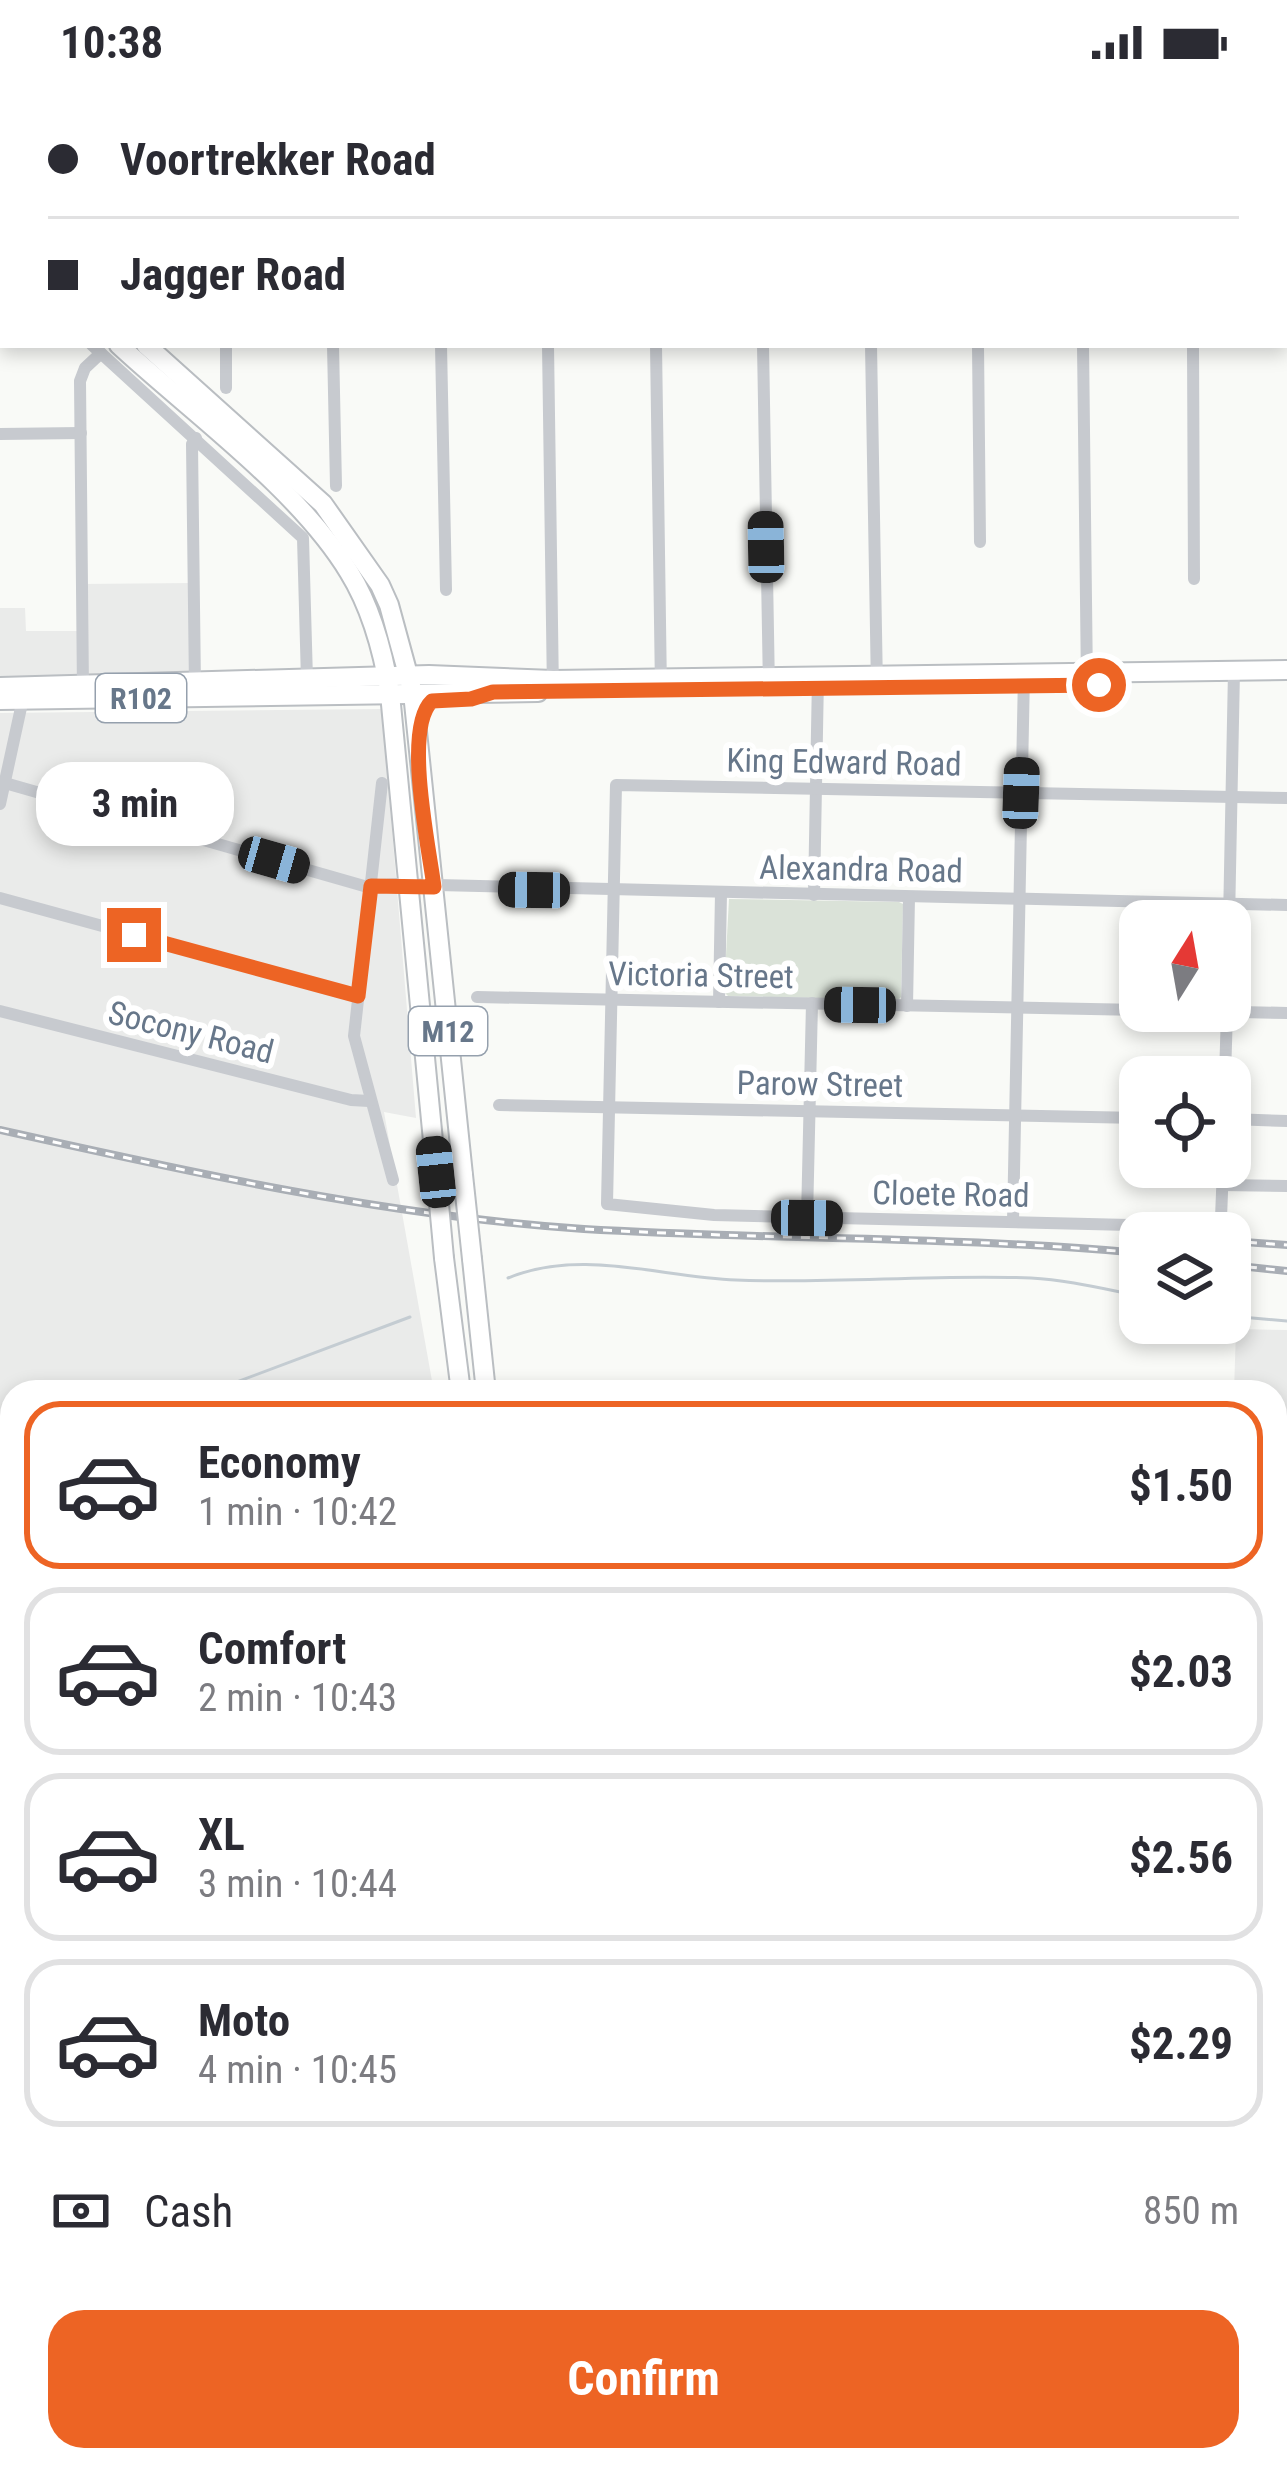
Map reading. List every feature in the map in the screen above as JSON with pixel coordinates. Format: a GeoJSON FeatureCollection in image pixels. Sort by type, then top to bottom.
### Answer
{"type":"FeatureCollection","features":[{"type":"Feature","properties":{"kind":"main road","name":"M12"},"geometry":{"type":"LineString","coordinates":[[104,348],[276,487],[333,549],[372,620],[389,686],[459,1380]]}},
{"type":"Feature","properties":{"kind":"main road","name":"M12"},"geometry":{"type":"LineString","coordinates":[[149,348],[286,467],[332,515],[380,585],[399,632],[411,685],[485,1380]]}},
{"type":"Feature","properties":{"kind":"main road","name":"R102"},"geometry":{"type":"LineString","coordinates":[[0,687],[24,693],[877,683],[1234,676],[1287,670]]}},
{"type":"Feature","properties":{"kind":"main road","name":"R102"},"geometry":{"type":"LineString","coordinates":[[1234,676],[1287,681]]}},
{"type":"Feature","properties":{"kind":"main road","name":"R102"},"geometry":{"type":"LineString","coordinates":[[195,690],[307,680],[389,686]]}},
{"type":"Feature","properties":{"kind":"main road","name":"R102"},"geometry":{"type":"LineString","coordinates":[[411,685],[493,692],[553,686]]}},
{"type":"Feature","properties":{"kind":"main road"},"geometry":{"type":"LineString","coordinates":[[417,740],[424,710],[432,701],[471,699],[493,692]]}},
{"type":"Feature","properties":{"kind":"main road","name":"R102"},"geometry":{"type":"LineString","coordinates":[[0,700],[24,693]]}},
{"type":"Feature","properties":{"kind":"street"},"geometry":{"type":"LineString","coordinates":[[83,692],[81,374],[104,348],[303,538],[307,680]]}},
{"type":"Feature","properties":{"kind":"street"},"geometry":{"type":"LineString","coordinates":[[226,348],[226,388]]}},
{"type":"Feature","properties":{"kind":"street"},"geometry":{"type":"LineString","coordinates":[[330,476],[333,348]]}},
{"type":"Feature","properties":{"kind":"street"},"geometry":{"type":"LineString","coordinates":[[441,348],[446,590]]}},
{"type":"Feature","properties":{"kind":"street"},"geometry":{"type":"LineString","coordinates":[[548,348],[553,686]]}},
{"type":"Feature","properties":{"kind":"street"},"geometry":{"type":"LineString","coordinates":[[656,348],[661,684]]}},
{"type":"Feature","properties":{"kind":"street"},"geometry":{"type":"LineString","coordinates":[[763,348],[768,683]]}},
{"type":"Feature","properties":{"kind":"street"},"geometry":{"type":"LineString","coordinates":[[871,348],[877,683]]}},
{"type":"Feature","properties":{"kind":"street"},"geometry":{"type":"LineString","coordinates":[[978,348],[980,542]]}},
{"type":"Feature","properties":{"kind":"street"},"geometry":{"type":"LineString","coordinates":[[1083,348],[1087,680]]}},
{"type":"Feature","properties":{"kind":"street"},"geometry":{"type":"LineString","coordinates":[[1193,348],[1194,579]]}},
{"type":"Feature","properties":{"kind":"street"},"geometry":{"type":"LineString","coordinates":[[0,434],[81,433]]}},
{"type":"Feature","properties":{"kind":"street"},"geometry":{"type":"LineString","coordinates":[[195,690],[192,443],[196,438]]}},
{"type":"Feature","properties":{"kind":"street"},"geometry":{"type":"LineString","coordinates":[[1229,900],[1234,676]]}},
{"type":"Feature","properties":{"kind":"street"},"geometry":{"type":"LineString","coordinates":[[1013,1222],[1024,679]]}},
{"type":"Feature","properties":{"kind":"street"},"geometry":{"type":"LineString","coordinates":[[814,896],[818,682]]}},
{"type":"Feature","properties":{"kind":"street"},"geometry":{"type":"LineString","coordinates":[[0,804],[24,693]]}},
{"type":"Feature","properties":{"kind":"street","name":"Alexandra Road"},"geometry":{"type":"LineString","coordinates":[[5,783],[371,886],[1119,902]]}},
{"type":"Feature","properties":{"kind":"street"},"geometry":{"type":"LineString","coordinates":[[382,783],[354,1036],[393,1180]]}},
{"type":"Feature","properties":{"kind":"street","name":"King Edward Road"},"geometry":{"type":"LineString","coordinates":[[614,891],[616,785],[1287,798]]}},
{"type":"Feature","properties":{"kind":"street"},"geometry":{"type":"LineString","coordinates":[[609,1107],[614,891]]}},
{"type":"Feature","properties":{"kind":"street"},"geometry":{"type":"LineString","coordinates":[[719,1002],[721,893]]}},
{"type":"Feature","properties":{"kind":"street"},"geometry":{"type":"LineString","coordinates":[[908,1006],[909,897]]}},
{"type":"Feature","properties":{"kind":"street"},"geometry":{"type":"LineString","coordinates":[[0,898],[358,996]]}},
{"type":"Feature","properties":{"kind":"street","name":"Alexandra Road"},"geometry":{"type":"LineString","coordinates":[[1251,904],[1287,905]]}},
{"type":"Feature","properties":{"kind":"street","name":"Victoria Street"},"geometry":{"type":"LineString","coordinates":[[477,998],[1119,1010]]}},
{"type":"Feature","properties":{"kind":"street"},"geometry":{"type":"LineString","coordinates":[[807,1218],[812,1004]]}},
{"type":"Feature","properties":{"kind":"street","name":"Socony Road"},"geometry":{"type":"LineString","coordinates":[[0,1011],[351,1100],[369,1100]]}},
{"type":"Feature","properties":{"kind":"street"},"geometry":{"type":"LineString","coordinates":[[1251,1012],[1287,1013]]}},
{"type":"Feature","properties":{"kind":"street","name":"Parow Street"},"geometry":{"type":"LineString","coordinates":[[500,1105],[1119,1117]]}},
{"type":"Feature","properties":{"kind":"street","name":"Cloete Road"},"geometry":{"type":"LineString","coordinates":[[609,1107],[607,1204],[714,1215],[1212,1226],[1221,1221],[1222,1188]]}},
{"type":"Feature","properties":{"kind":"street"},"geometry":{"type":"LineString","coordinates":[[1251,1119],[1287,1120]]}},
{"type":"Feature","properties":{"kind":"street"},"geometry":{"type":"LineString","coordinates":[[1251,1185],[1287,1186]]}},
{"type":"Feature","properties":{"kind":"shaded area"},"geometry":{"type":"Polygon","coordinates":[[[192,583],[194,683],[0,685],[0,608],[25,608],[26,631],[80,631],[81,584],[192,583]]]}},
{"type":"Feature","properties":{"kind":"shaded area"},"geometry":{"type":"Polygon","coordinates":[[[382,709],[416,1118],[384,1112],[432,1380],[0,1380],[0,713],[382,709]]]}},
{"type":"Feature","properties":{"kind":"shaded area"},"geometry":{"type":"Polygon","coordinates":[[[729,899],[903,904],[901,997],[728,996],[724,992],[729,899]]]}},
{"type":"Feature","properties":{"kind":"shaded area"},"geometry":{"type":"Polygon","coordinates":[[[1251,1329],[1287,1330],[1287,1380],[1234,1380],[1236,1344],[1251,1344],[1251,1329]]]}},
{"type":"Feature","properties":{"kind":"waterway"},"geometry":{"type":"LineString","coordinates":[[508,1278],[536,1269],[592,1265],[736,1280],[1031,1278],[1119,1292]]}},
{"type":"Feature","properties":{"kind":"waterway"},"geometry":{"type":"LineString","coordinates":[[242,1380],[410,1317]]}},
{"type":"Feature","properties":{"kind":"waterway"},"geometry":{"type":"LineString","coordinates":[[1251,1318],[1287,1321]]}},
{"type":"Feature","properties":{"kind":"railway"},"geometry":{"type":"LineString","coordinates":[[0,1130],[290,1191],[510,1223],[1119,1252]]}},
{"type":"Feature","properties":{"kind":"railway"},"geometry":{"type":"LineString","coordinates":[[1251,1242],[1287,1245]]}},
{"type":"Feature","properties":{"kind":"railway"},"geometry":{"type":"LineString","coordinates":[[1251,1267],[1287,1271]]}},
{"type":"Feature","properties":{"kind":"route"},"geometry":{"type":"LineString","coordinates":[[134,935],[358,996],[371,886],[434,887],[417,740],[424,710],[432,701],[471,699],[493,692],[1099,685]]}}]}
